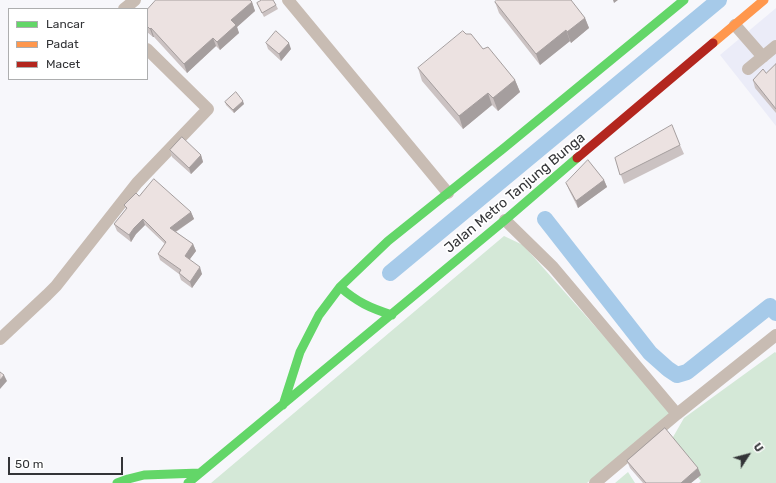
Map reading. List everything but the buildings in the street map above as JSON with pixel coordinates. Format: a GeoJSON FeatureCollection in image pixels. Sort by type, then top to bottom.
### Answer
{"type":"FeatureCollection","features":[{"type":"Feature","properties":{"kind":"main road"},"geometry":{"type":"LineString","coordinates":[[283,404],[300,352],[319,315],[340,287],[388,241],[515,140],[684,0]]}},
{"type":"Feature","properties":{"kind":"main road","name":"Jalan Metro Tanjung Bunga"},"geometry":{"type":"LineString","coordinates":[[188,483],[392,315],[764,0]]}},
{"type":"Feature","properties":{"kind":"main road"},"geometry":{"type":"LineString","coordinates":[[340,287],[350,297],[361,304],[374,310],[392,315]]}},
{"type":"Feature","properties":{"kind":"main road"},"geometry":{"type":"LineString","coordinates":[[117,483],[144,475],[200,473]]}},
{"type":"Feature","properties":{"kind":"street"},"geometry":{"type":"LineString","coordinates":[[125,8],[135,0]]}},
{"type":"Feature","properties":{"kind":"street"},"geometry":{"type":"LineString","coordinates":[[288,0],[448,193]]}},
{"type":"Feature","properties":{"kind":"street"},"geometry":{"type":"LineString","coordinates":[[735,24],[763,57]]}},
{"type":"Feature","properties":{"kind":"street"},"geometry":{"type":"LineString","coordinates":[[748,69],[776,46]]}},
{"type":"Feature","properties":{"kind":"street"},"geometry":{"type":"LineString","coordinates":[[0,339],[52,291],[137,183],[208,109],[148,50]]}},
{"type":"Feature","properties":{"kind":"street"},"geometry":{"type":"LineString","coordinates":[[505,220],[553,267],[677,414]]}},
{"type":"Feature","properties":{"kind":"street"},"geometry":{"type":"LineString","coordinates":[[595,483],[677,414],[776,335]]}},
{"type":"Feature","properties":{"kind":"shaded area"},"geometry":{"type":"Polygon","coordinates":[[[776,8],[776,126],[720,55],[776,8]]]}},
{"type":"Feature","properties":{"kind":"green space"},"geometry":{"type":"Polygon","coordinates":[[[504,236],[523,245],[671,412],[587,483],[211,483],[504,236]]]}},
{"type":"Feature","properties":{"kind":"green space"},"geometry":{"type":"Polygon","coordinates":[[[775,352],[776,483],[699,483],[701,481],[669,444],[684,418],[775,352]]]}},
{"type":"Feature","properties":{"kind":"green space"},"geometry":{"type":"Polygon","coordinates":[[[628,472],[635,483],[615,483],[628,472]]]}},
{"type":"Feature","properties":{"kind":"waterway"},"geometry":{"type":"LineString","coordinates":[[390,273],[719,0]]}},
{"type":"Feature","properties":{"kind":"waterway"},"geometry":{"type":"LineString","coordinates":[[545,219],[650,353],[677,375],[687,372],[770,306],[776,313]]}},
{"type":"Feature","properties":{"kind":"traffic: fast"},"geometry":{"type":"LineString","coordinates":[[283,405],[300,352],[319,315],[340,287],[388,241],[684,0]]}},
{"type":"Feature","properties":{"kind":"traffic: fast"},"geometry":{"type":"LineString","coordinates":[[188,483],[505,220],[577,158]]}},
{"type":"Feature","properties":{"kind":"traffic: fast"},"geometry":{"type":"LineString","coordinates":[[340,287],[352,297],[364,304],[392,315]]}},
{"type":"Feature","properties":{"kind":"traffic: fast"},"geometry":{"type":"LineString","coordinates":[[117,483],[144,475],[200,473]]}},
{"type":"Feature","properties":{"kind":"traffic: slow"},"geometry":{"type":"LineString","coordinates":[[713,43],[764,0]]}},
{"type":"Feature","properties":{"kind":"traffic: jam"},"geometry":{"type":"LineString","coordinates":[[577,158],[713,43]]}}]}
